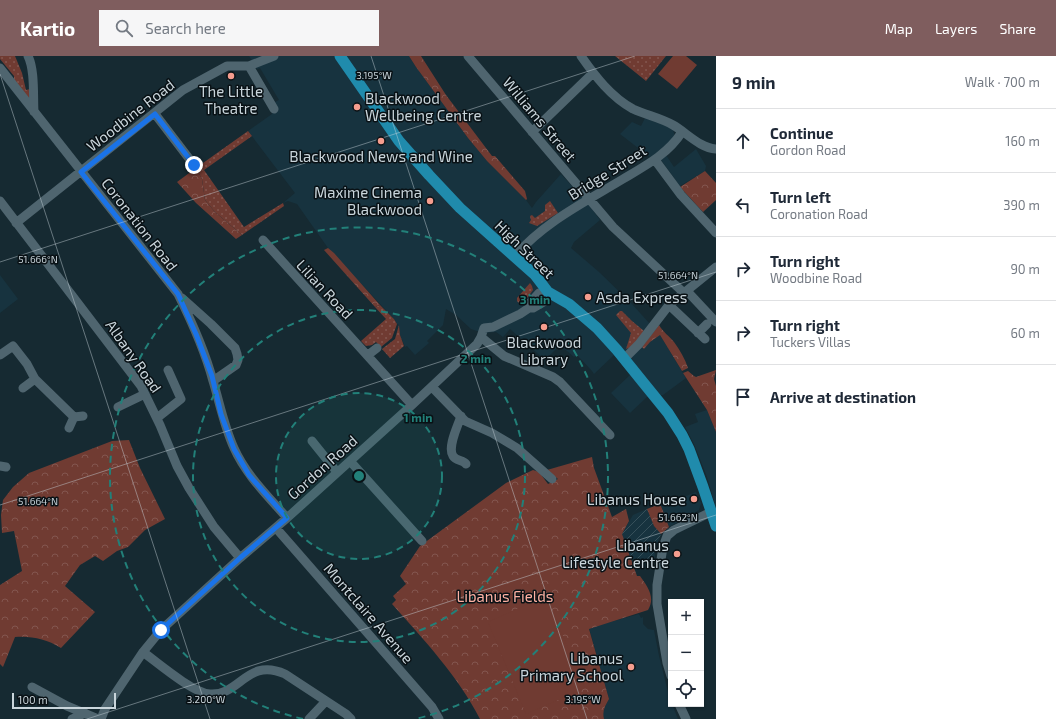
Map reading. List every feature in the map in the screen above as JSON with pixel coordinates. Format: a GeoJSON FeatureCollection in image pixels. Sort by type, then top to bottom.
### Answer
{"type":"FeatureCollection","features":[{"type":"Feature","properties":{"kind":"main road","name":"High Street"},"geometry":{"type":"LineString","coordinates":[[340,56],[389,126],[414,158],[460,208],[535,275],[548,292],[559,297],[580,313],[602,334],[668,413],[689,449],[716,526]]}},
{"type":"Feature","properties":{"kind":"street"},"geometry":{"type":"LineString","coordinates":[[28,56],[32,76],[34,112]]}},
{"type":"Feature","properties":{"kind":"street","name":"Woodbine Road"},"geometry":{"type":"LineString","coordinates":[[16,222],[184,90],[227,66],[248,66],[274,56]]}},
{"type":"Feature","properties":{"kind":"street","name":"Williams Street"},"geometry":{"type":"LineString","coordinates":[[468,56],[613,227],[685,292],[711,323]]}},
{"type":"Feature","properties":{"kind":"street"},"geometry":{"type":"LineString","coordinates":[[581,56],[593,73],[614,95],[633,108],[674,126],[711,149],[716,149]]}},
{"type":"Feature","properties":{"kind":"street"},"geometry":{"type":"LineString","coordinates":[[248,66],[274,109]]}},
{"type":"Feature","properties":{"kind":"street","name":"Coronation Road"},"geometry":{"type":"LineString","coordinates":[[0,68],[178,294],[211,324],[234,348],[238,360],[236,365],[213,381]]}},
{"type":"Feature","properties":{"kind":"street"},"geometry":{"type":"LineString","coordinates":[[532,132],[593,73]]}},
{"type":"Feature","properties":{"kind":"street"},"geometry":{"type":"LineString","coordinates":[[155,114],[194,165]]}},
{"type":"Feature","properties":{"kind":"street","name":"Bridge Street"},"geometry":{"type":"LineString","coordinates":[[514,257],[547,226],[655,160],[678,138],[682,132]]}},
{"type":"Feature","properties":{"kind":"street"},"geometry":{"type":"LineString","coordinates":[[655,160],[689,204],[716,233]]}},
{"type":"Feature","properties":{"kind":"street","name":"Albany Road"},"geometry":{"type":"LineString","coordinates":[[0,201],[141,386],[157,418],[177,466],[196,500],[214,527],[240,558]]}},
{"type":"Feature","properties":{"kind":"street","name":"Lilian Road"},"geometry":{"type":"LineString","coordinates":[[263,240],[412,405]]}},
{"type":"Feature","properties":{"kind":"street"},"geometry":{"type":"LineString","coordinates":[[624,359],[639,344],[669,305],[716,267]]}},
{"type":"Feature","properties":{"kind":"street","name":"Gordon Road"},"geometry":{"type":"LineString","coordinates":[[99,719],[143,652],[161,630],[432,387],[476,344],[481,337],[484,328],[493,326],[520,314],[529,308],[529,304],[539,293],[548,292]]}},
{"type":"Feature","properties":{"kind":"street","name":"Coronation Road"},"geometry":{"type":"LineString","coordinates":[[178,294],[196,334],[213,381],[221,414],[234,449],[249,475],[287,518]]}},
{"type":"Feature","properties":{"kind":"street"},"geometry":{"type":"LineString","coordinates":[[669,305],[702,336],[711,323]]}},
{"type":"Feature","properties":{"kind":"street"},"geometry":{"type":"LineString","coordinates":[[481,337],[504,356],[556,379],[610,435]]}},
{"type":"Feature","properties":{"kind":"street"},"geometry":{"type":"LineString","coordinates":[[0,356],[16,343],[35,379],[78,416],[69,428]]}},
{"type":"Feature","properties":{"kind":"street"},"geometry":{"type":"LineString","coordinates":[[368,355],[377,348]]}},
{"type":"Feature","properties":{"kind":"street"},"geometry":{"type":"LineString","coordinates":[[157,418],[181,399],[168,370]]}},
{"type":"Feature","properties":{"kind":"street"},"geometry":{"type":"LineString","coordinates":[[23,388],[35,379]]}},
{"type":"Feature","properties":{"kind":"street"},"geometry":{"type":"LineString","coordinates":[[432,387],[466,421],[492,433],[517,448],[552,479]]}},
{"type":"Feature","properties":{"kind":"street"},"geometry":{"type":"LineString","coordinates":[[118,407],[145,394]]}},
{"type":"Feature","properties":{"kind":"street"},"geometry":{"type":"LineString","coordinates":[[461,416],[451,445],[451,451],[456,459],[466,464]]}},
{"type":"Feature","properties":{"kind":"street"},"geometry":{"type":"LineString","coordinates":[[312,441],[338,472]]}},
{"type":"Feature","properties":{"kind":"street"},"geometry":{"type":"LineString","coordinates":[[350,461],[422,541]]}},
{"type":"Feature","properties":{"kind":"street"},"geometry":{"type":"LineString","coordinates":[[669,671],[657,604],[657,585],[663,547],[667,536],[674,530],[711,512]]}},
{"type":"Feature","properties":{"kind":"street","name":"Montclaire Avenue"},"geometry":{"type":"LineString","coordinates":[[276,528],[432,708],[439,719]]}},
{"type":"Feature","properties":{"kind":"street"},"geometry":{"type":"LineString","coordinates":[[143,652],[192,688],[210,694],[220,693],[230,689],[251,673],[268,669],[276,670],[285,674],[346,714],[351,719]]}},
{"type":"Feature","properties":{"kind":"street"},"geometry":{"type":"LineString","coordinates":[[32,687],[67,706],[99,719]]}},
{"type":"Feature","properties":{"kind":"street"},"geometry":{"type":"LineString","coordinates":[[309,719],[326,701]]}},
{"type":"Feature","properties":{"kind":"street"},"geometry":{"type":"LineString","coordinates":[[680,707],[686,719]]}},
{"type":"Feature","properties":{"kind":"street"},"geometry":{"type":"LineString","coordinates":[[72,719],[85,713]]}},
{"type":"Feature","properties":{"kind":"shaded area"},"geometry":{"type":"Polygon","coordinates":[[[249,56],[409,56],[468,138],[487,161],[532,208],[561,174],[589,205],[600,220],[574,242],[571,248],[599,272],[631,303],[660,335],[686,378],[663,395],[647,397],[630,413],[611,393],[630,375],[614,355],[594,374],[577,355],[574,357],[560,345],[545,360],[510,329],[503,337],[496,332],[483,333],[471,329],[456,315],[446,309],[443,325],[427,341],[429,343],[415,355],[407,346],[405,347],[400,335],[399,325],[328,248],[297,204],[288,201],[283,203],[295,193],[248,131],[272,114],[273,103],[279,100],[260,68],[257,69],[249,56]]]}},
{"type":"Feature","properties":{"kind":"shaded area"},"geometry":{"type":"Polygon","coordinates":[[[645,118],[672,128],[674,133],[674,136],[670,141],[651,158],[620,134],[632,122],[641,126],[645,118]]]}},
{"type":"Feature","properties":{"kind":"shaded area"},"geometry":{"type":"Polygon","coordinates":[[[696,149],[706,166],[705,171],[680,186],[661,160],[666,155],[674,167],[696,149]]]}},
{"type":"Feature","properties":{"kind":"shaded area"},"geometry":{"type":"Polygon","coordinates":[[[0,275],[18,299],[0,313],[0,275]]]}},
{"type":"Feature","properties":{"kind":"shaded area"},"geometry":{"type":"Polygon","coordinates":[[[707,410],[716,432],[716,508],[707,477],[694,444],[685,427],[698,422],[695,414],[707,410]]]}},
{"type":"Feature","properties":{"kind":"shaded area"},"geometry":{"type":"Polygon","coordinates":[[[696,492],[701,503],[699,510],[669,527],[661,506],[696,492]]]}},
{"type":"Feature","properties":{"kind":"shaded area"},"geometry":{"type":"Polygon","coordinates":[[[647,509],[654,526],[661,534],[655,550],[654,564],[635,570],[622,534],[633,515],[647,509]]]}},
{"type":"Feature","properties":{"kind":"shaded area","name":"Libanus Primary School"},"geometry":{"type":"Polygon","coordinates":[[[639,614],[641,618],[643,617],[643,624],[648,629],[654,630],[668,692],[668,707],[673,707],[678,719],[604,719],[604,708],[609,699],[589,628],[639,614]]]}},
{"type":"Feature","properties":{"kind":"green space"},"geometry":{"type":"Polygon","coordinates":[[[0,56],[15,56],[22,73],[26,90],[30,89],[30,100],[14,81],[14,76],[0,59],[0,56]]]}},
{"type":"Feature","properties":{"kind":"green space"},"geometry":{"type":"Polygon","coordinates":[[[409,56],[421,56],[446,95],[492,156],[495,156],[525,191],[526,200],[487,161],[468,138],[409,56]]]}},
{"type":"Feature","properties":{"kind":"green space"},"geometry":{"type":"Polygon","coordinates":[[[615,56],[666,56],[646,81],[615,56]]]}},
{"type":"Feature","properties":{"kind":"green space"},"geometry":{"type":"Polygon","coordinates":[[[673,56],[686,56],[697,65],[677,89],[658,74],[673,56]]]}},
{"type":"Feature","properties":{"kind":"green space"},"geometry":{"type":"Polygon","coordinates":[[[248,131],[252,136],[204,170],[244,227],[283,203],[284,206],[242,235],[215,212],[205,200],[202,179],[196,168],[248,131]]]}},
{"type":"Feature","properties":{"kind":"green space"},"geometry":{"type":"Polygon","coordinates":[[[196,168],[202,179],[205,200],[215,212],[242,235],[236,239],[196,203],[177,182],[196,168]]]}},
{"type":"Feature","properties":{"kind":"green space"},"geometry":{"type":"Polygon","coordinates":[[[705,171],[716,183],[716,200],[703,212],[680,187],[705,171]]]}},
{"type":"Feature","properties":{"kind":"green space"},"geometry":{"type":"Polygon","coordinates":[[[550,201],[558,213],[537,226],[529,223],[531,220],[530,216],[532,215],[535,218],[545,211],[545,205],[550,201]]]}},
{"type":"Feature","properties":{"kind":"green space"},"geometry":{"type":"Polygon","coordinates":[[[328,248],[380,305],[375,307],[324,250],[328,248]]]}},
{"type":"Feature","properties":{"kind":"green space"},"geometry":{"type":"Polygon","coordinates":[[[530,283],[533,290],[521,305],[517,301],[517,298],[530,283]]]}},
{"type":"Feature","properties":{"kind":"green space"},"geometry":{"type":"Polygon","coordinates":[[[380,305],[397,324],[392,338],[381,347],[376,342],[372,345],[366,346],[361,341],[386,319],[375,307],[380,305]]]}},
{"type":"Feature","properties":{"kind":"green space"},"geometry":{"type":"Polygon","coordinates":[[[622,311],[644,331],[634,344],[626,349],[631,333],[616,315],[622,311]]]}},
{"type":"Feature","properties":{"kind":"green space"},"geometry":{"type":"Polygon","coordinates":[[[399,325],[400,335],[404,346],[390,358],[382,349],[395,339],[399,325]]]}},
{"type":"Feature","properties":{"kind":"green space"},"geometry":{"type":"Polygon","coordinates":[[[659,325],[676,345],[688,368],[682,371],[660,335],[650,342],[644,349],[642,347],[659,325]]]}},
{"type":"Feature","properties":{"kind":"green space"},"geometry":{"type":"Polygon","coordinates":[[[716,370],[714,379],[716,386],[716,432],[707,410],[683,373],[688,371],[696,377],[716,370]]]}},
{"type":"Feature","properties":{"kind":"green space"},"geometry":{"type":"Polygon","coordinates":[[[129,440],[140,468],[165,519],[145,530],[128,547],[117,551],[103,561],[95,556],[80,565],[65,586],[95,612],[61,648],[50,642],[39,639],[15,637],[3,667],[0,664],[0,585],[22,571],[14,531],[2,533],[1,515],[3,500],[13,487],[29,473],[112,441],[129,440]]]}},
{"type":"Feature","properties":{"kind":"green space","name":"Libanus Fields"},"geometry":{"type":"Polygon","coordinates":[[[592,457],[594,468],[612,517],[626,509],[629,521],[622,534],[637,576],[640,576],[648,588],[651,596],[648,610],[589,629],[609,699],[605,706],[603,716],[604,719],[480,719],[451,673],[392,604],[396,600],[393,596],[406,584],[400,576],[420,546],[506,483],[533,470],[539,472],[548,484],[558,479],[547,470],[592,457]]]}},
{"type":"Feature","properties":{"kind":"green space"},"geometry":{"type":"Polygon","coordinates":[[[657,505],[661,506],[669,527],[661,534],[654,526],[647,509],[657,505]]]}},
{"type":"Feature","properties":{"kind":"green space"},"geometry":{"type":"Polygon","coordinates":[[[546,596],[585,688],[526,714],[488,622],[546,596]]]}},
{"type":"Feature","properties":{"kind":"place","name":"The Little Theatre"},"geometry":{"type":"Point","coordinates":[231,76]}},
{"type":"Feature","properties":{"kind":"place","name":"Blackwood Wellbeing Centre"},"geometry":{"type":"Point","coordinates":[357,107]}},
{"type":"Feature","properties":{"kind":"place","name":"Blackwood News and Wine"},"geometry":{"type":"Point","coordinates":[381,141]}},
{"type":"Feature","properties":{"kind":"place","name":"Maxime Cinema Blackwood"},"geometry":{"type":"Point","coordinates":[430,201]}},
{"type":"Feature","properties":{"kind":"place","name":"Asda Express"},"geometry":{"type":"Point","coordinates":[588,297]}},
{"type":"Feature","properties":{"kind":"place","name":"Blackwood Library"},"geometry":{"type":"Point","coordinates":[544,327]}},
{"type":"Feature","properties":{"kind":"place","name":"Libanus House"},"geometry":{"type":"Point","coordinates":[694,499]}},
{"type":"Feature","properties":{"kind":"place","name":"Libanus Lifestyle Centre"},"geometry":{"type":"Point","coordinates":[677,554]}},
{"type":"Feature","properties":{"kind":"place","name":"Libanus Primary School"},"geometry":{"type":"Point","coordinates":[631,667]}},
{"type":"Feature","properties":{"kind":"route"},"geometry":{"type":"LineString","coordinates":[[161,630],[240,558],[287,518],[249,475],[234,449],[221,414],[212,376],[196,334],[178,294],[81,172],[155,114],[194,165]]}}]}
